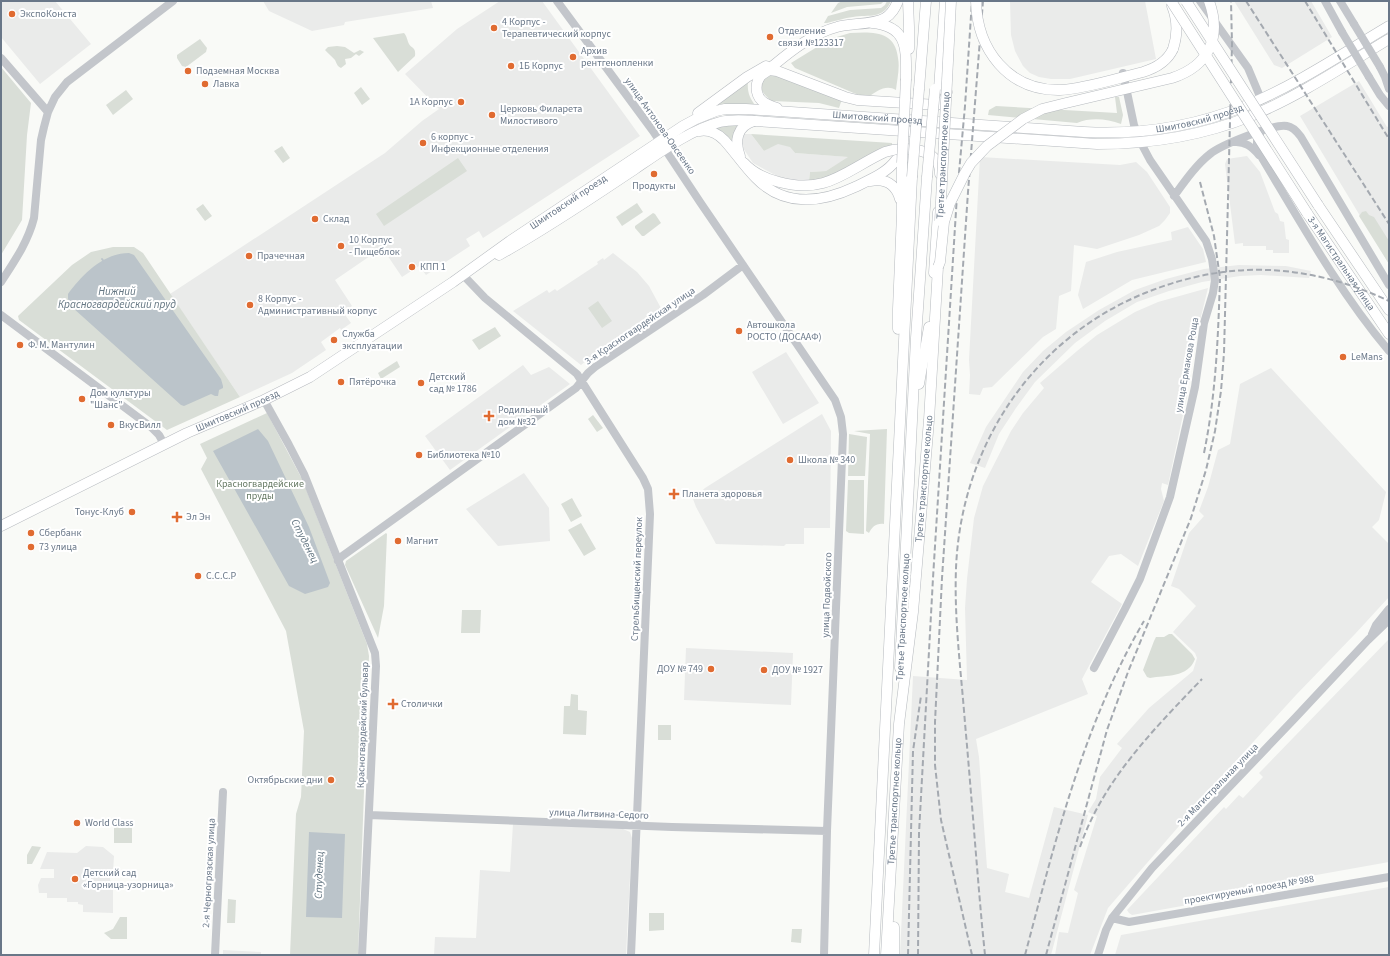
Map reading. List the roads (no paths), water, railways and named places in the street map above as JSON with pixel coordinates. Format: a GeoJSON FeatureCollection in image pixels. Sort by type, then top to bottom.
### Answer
{"type":"FeatureCollection","features":[{"type":"Feature","properties":{"kind":"main road"},"geometry":{"type":"LineString","coordinates":[[662,145],[747,77],[783,57],[824,31],[838,26],[878,21],[886,18],[893,11],[898,1]]}},
{"type":"Feature","properties":{"kind":"main road"},"geometry":{"type":"LineString","coordinates":[[902,381],[898,309],[902,214],[899,162],[903,141],[909,35],[908,1]]}},
{"type":"Feature","properties":{"kind":"main road","name":"Третье транспортное кольцо"},"geometry":{"type":"LineString","coordinates":[[874,955],[912,177],[926,1]]}},
{"type":"Feature","properties":{"kind":"main road"},"geometry":{"type":"LineString","coordinates":[[937,89],[940,1]]}},
{"type":"Feature","properties":{"kind":"main road"},"geometry":{"type":"LineString","coordinates":[[913,414],[916,338],[945,1]]}},
{"type":"Feature","properties":{"kind":"main road"},"geometry":{"type":"LineString","coordinates":[[763,74],[769,70],[777,70],[845,97],[857,100],[940,104],[945,99],[947,88],[952,1]]}},
{"type":"Feature","properties":{"kind":"main road","name":"Третье транспортное кольцо"},"geometry":{"type":"LineString","coordinates":[[886,955],[899,724],[913,612],[929,420],[952,1]]}},
{"type":"Feature","properties":{"kind":"main road"},"geometry":{"type":"LineString","coordinates":[[976,1],[980,32],[987,48],[998,63],[1012,75],[1027,84],[1058,90],[1077,88],[1143,72],[1155,68],[1164,62],[1173,49],[1177,34],[1177,22],[1170,1]]}},
{"type":"Feature","properties":{"kind":"main road","name":"3-я Магистральная улица"},"geometry":{"type":"LineString","coordinates":[[1170,1],[1307,213],[1389,334]]}},
{"type":"Feature","properties":{"kind":"main road","name":"3-я Магистральная улица"},"geometry":{"type":"LineString","coordinates":[[1186,1],[1318,205],[1389,310]]}},
{"type":"Feature","properties":{"kind":"main road"},"geometry":{"type":"LineString","coordinates":[[938,267],[940,262],[942,231],[946,213],[965,173],[979,154],[1023,119],[1042,110],[1172,78],[1192,70],[1204,58],[1213,39],[1214,17],[1209,1]]}},
{"type":"Feature","properties":{"kind":"main road"},"geometry":{"type":"LineString","coordinates":[[858,23],[882,25],[893,29],[901,36],[906,50],[906,79]]}},
{"type":"Feature","properties":{"kind":"main road","name":"Шмитовский проезд"},"geometry":{"type":"LineString","coordinates":[[1,526],[164,444],[264,400],[310,377],[463,275],[510,241],[662,145],[696,119],[716,111],[739,109],[1084,132],[1136,132],[1160,129],[1194,122],[1230,112],[1261,99],[1296,81],[1389,26]]}},
{"type":"Feature","properties":{"kind":"main road","name":"Шмитовский проезд"},"geometry":{"type":"LineString","coordinates":[[662,145],[722,121],[756,121],[1083,144],[1141,143],[1190,135],[1251,116],[1301,91],[1389,39]]}},
{"type":"Feature","properties":{"kind":"main road"},"geometry":{"type":"LineString","coordinates":[[783,57],[759,78],[757,90],[759,97],[768,105],[786,112]]}},
{"type":"Feature","properties":{"kind":"main road"},"geometry":{"type":"LineString","coordinates":[[756,121],[745,125],[738,134],[736,146],[743,161],[756,179],[765,186],[784,196],[811,200],[840,194],[899,162]]}},
{"type":"Feature","properties":{"kind":"main road"},"geometry":{"type":"LineString","coordinates":[[695,132],[706,130],[716,133],[751,170],[776,181],[793,186],[808,187],[834,180],[881,154],[894,150],[904,149],[925,152],[936,159],[940,166],[940,174],[929,327],[913,414]]}},
{"type":"Feature","properties":{"kind":"main road"},"geometry":{"type":"LineString","coordinates":[[859,185],[877,180],[890,183],[898,192],[901,200],[902,214]]}},
{"type":"Feature","properties":{"kind":"main road","name":"Третье Транспортное кольцо"},"geometry":{"type":"LineString","coordinates":[[899,724],[902,622],[913,414]]}},
{"type":"Feature","properties":{"kind":"main road"},"geometry":{"type":"LineString","coordinates":[[892,853],[894,955]]}},
{"type":"Feature","properties":{"kind":"street"},"geometry":{"type":"LineString","coordinates":[[1,282],[27,239],[34,218],[41,140],[48,112],[54,97],[67,82],[173,1]]}},
{"type":"Feature","properties":{"kind":"street","name":"улица Антонова-Овсеенко"},"geometry":{"type":"LineString","coordinates":[[556,1],[662,145],[743,265]]}},
{"type":"Feature","properties":{"kind":"street"},"geometry":{"type":"LineString","coordinates":[[1200,1],[1248,68],[1261,99]]}},
{"type":"Feature","properties":{"kind":"street"},"geometry":{"type":"LineString","coordinates":[[1337,1],[1326,4],[1369,78],[1389,106]]}},
{"type":"Feature","properties":{"kind":"street"},"geometry":{"type":"LineString","coordinates":[[1340,1],[1386,77],[1389,89]]}},
{"type":"Feature","properties":{"kind":"street"},"geometry":{"type":"LineString","coordinates":[[1,58],[48,112]]}},
{"type":"Feature","properties":{"kind":"street","name":"улица Ермакова Роща"},"geometry":{"type":"LineString","coordinates":[[1094,668],[1140,578],[1168,503],[1195,387],[1204,323],[1215,280],[1212,259],[1206,242],[1150,160],[1136,132],[1123,73]]}},
{"type":"Feature","properties":{"kind":"street"},"geometry":{"type":"LineString","coordinates":[[1174,196],[1201,162],[1218,148],[1266,130],[1281,126],[1288,126],[1297,132],[1389,285]]}},
{"type":"Feature","properties":{"kind":"street"},"geometry":{"type":"LineString","coordinates":[[1266,130],[1257,138],[1258,149],[1262,158],[1310,237],[1360,314],[1389,351]]}},
{"type":"Feature","properties":{"kind":"street"},"geometry":{"type":"LineString","coordinates":[[1229,143],[1244,143],[1250,146],[1262,158]]}},
{"type":"Feature","properties":{"kind":"street","name":"3-я Красногвардейская улица"},"geometry":{"type":"LineString","coordinates":[[338,561],[341,557],[576,388],[595,367],[703,295],[743,265]]}},
{"type":"Feature","properties":{"kind":"street","name":"улица Подвойского"},"geometry":{"type":"LineString","coordinates":[[743,265],[835,400],[841,417],[843,434],[824,955]]}},
{"type":"Feature","properties":{"kind":"street","name":"Стрельбищенский переулок"},"geometry":{"type":"LineString","coordinates":[[463,275],[485,298],[575,371],[643,478],[648,489],[650,514],[631,955]]}},
{"type":"Feature","properties":{"kind":"street"},"geometry":{"type":"LineString","coordinates":[[1,315],[151,427],[159,435],[164,444]]}},
{"type":"Feature","properties":{"kind":"street","name":"Красногвардейский бульвар"},"geometry":{"type":"LineString","coordinates":[[264,400],[304,474],[375,653],[376,666],[362,955]]}},
{"type":"Feature","properties":{"kind":"street","name":"2-я Магистральная улица"},"geometry":{"type":"LineString","coordinates":[[1369,639],[1376,625],[1389,608]]}},
{"type":"Feature","properties":{"kind":"street","name":"2-я Магистральная улица"},"geometry":{"type":"LineString","coordinates":[[1098,955],[1106,930],[1112,918],[1152,868],[1369,639],[1389,620]]}},
{"type":"Feature","properties":{"kind":"street"},"geometry":{"type":"LineString","coordinates":[[1369,639],[1389,625]]}},
{"type":"Feature","properties":{"kind":"street","name":"2-я Черногрязская улица"},"geometry":{"type":"LineString","coordinates":[[215,955],[223,792]]}},
{"type":"Feature","properties":{"kind":"street","name":"улица Литвина-Седого"},"geometry":{"type":"LineString","coordinates":[[369,815],[636,826],[828,831]]}},
{"type":"Feature","properties":{"kind":"street","name":"проектируемый проезд № 988"},"geometry":{"type":"LineString","coordinates":[[1112,918],[1129,922],[1389,877]]}},
{"type":"Feature","properties":{"kind":"water","name":"Нижний Красногвардейский пруд"},"geometry":{"type":"Polygon","coordinates":[[[129,253],[134,255],[221,379],[223,388],[219,390],[218,396],[211,394],[184,406],[181,405],[73,308],[68,299],[68,294],[94,266],[110,257],[129,253]]]}},
{"type":"Feature","properties":{"kind":"water"},"geometry":{"type":"Polygon","coordinates":[[[258,429],[268,441],[309,527],[330,583],[328,587],[305,594],[289,586],[213,451],[258,429]]]}},
{"type":"Feature","properties":{"kind":"water"},"geometry":{"type":"Polygon","coordinates":[[[309,832],[345,834],[342,918],[306,917],[309,832]]]}},
{"type":"Feature","properties":{"kind":"waterway","name":"Студенец"},"geometry":{"type":"LineString","coordinates":[[102,259],[105,263]]}},
{"type":"Feature","properties":{"kind":"railway"},"geometry":{"type":"LineString","coordinates":[[918,955],[919,833],[933,578],[957,195],[972,1]]}},
{"type":"Feature","properties":{"kind":"railway"},"geometry":{"type":"LineString","coordinates":[[972,955],[941,820],[935,765],[935,722],[942,578],[968,192],[983,1]]}},
{"type":"Feature","properties":{"kind":"railway"},"geometry":{"type":"LineString","coordinates":[[1046,955],[1107,730],[1128,672],[1191,518],[1206,470],[1215,431],[1221,391],[1224,353],[1232,44],[1231,1]]}},
{"type":"Feature","properties":{"kind":"railway"},"geometry":{"type":"LineString","coordinates":[[1246,1],[1389,224]]}},
{"type":"Feature","properties":{"kind":"railway"},"geometry":{"type":"LineString","coordinates":[[1305,1],[1389,139]]}},
{"type":"Feature","properties":{"kind":"railway"},"geometry":{"type":"LineString","coordinates":[[1200,182],[1214,236],[1220,278]]}},
{"type":"Feature","properties":{"kind":"railway"},"geometry":{"type":"LineString","coordinates":[[985,955],[958,645],[956,568],[961,523],[972,480],[988,440],[1010,402],[1037,368],[1068,338],[1105,313],[1145,293],[1176,282],[1207,275],[1238,271],[1268,270],[1298,273],[1329,279],[1359,288],[1389,301]]}},
{"type":"Feature","properties":{"kind":"railway"},"geometry":{"type":"LineString","coordinates":[[1204,453],[1214,388],[1220,279]]}},
{"type":"Feature","properties":{"kind":"railway"},"geometry":{"type":"LineString","coordinates":[[1025,955],[1048,868],[1073,784],[1104,701],[1123,660],[1144,621]]}},
{"type":"Feature","properties":{"kind":"railway"},"geometry":{"type":"LineString","coordinates":[[1080,847],[1090,823],[1116,778],[1148,736],[1202,679]]}},
{"type":"Feature","properties":{"kind":"railway"},"geometry":{"type":"LineString","coordinates":[[908,955],[913,751],[921,696]]}},
{"type":"Feature","properties":{"kind":"place","name":"ЭкспоКонста"},"geometry":{"type":"Point","coordinates":[12,14]}},
{"type":"Feature","properties":{"kind":"place","name":"4 Корпус - Терапевтический корпус"},"geometry":{"type":"Point","coordinates":[494,28]}},
{"type":"Feature","properties":{"kind":"place","name":"Отделение связи №123317"},"geometry":{"type":"Point","coordinates":[770,37]}},
{"type":"Feature","properties":{"kind":"place","name":"Архив рентгенопленки"},"geometry":{"type":"Point","coordinates":[573,57]}},
{"type":"Feature","properties":{"kind":"place","name":"1Б Корпус"},"geometry":{"type":"Point","coordinates":[511,66]}},
{"type":"Feature","properties":{"kind":"place","name":"Подземная Москва"},"geometry":{"type":"Point","coordinates":[188,71]}},
{"type":"Feature","properties":{"kind":"place","name":"Лавка"},"geometry":{"type":"Point","coordinates":[205,84]}},
{"type":"Feature","properties":{"kind":"place","name":"1А Корпус"},"geometry":{"type":"Point","coordinates":[461,102]}},
{"type":"Feature","properties":{"kind":"place","name":"Церковь Филарета Милостивого"},"geometry":{"type":"Point","coordinates":[492,115]}},
{"type":"Feature","properties":{"kind":"place","name":"6 корпус - Инфекционные отделения"},"geometry":{"type":"Point","coordinates":[423,143]}},
{"type":"Feature","properties":{"kind":"place","name":"Продукты"},"geometry":{"type":"Point","coordinates":[654,174]}},
{"type":"Feature","properties":{"kind":"place","name":"Склад"},"geometry":{"type":"Point","coordinates":[315,219]}},
{"type":"Feature","properties":{"kind":"place","name":"10 Корпус - Пищеблок"},"geometry":{"type":"Point","coordinates":[341,246]}},
{"type":"Feature","properties":{"kind":"place","name":"Прачечная"},"geometry":{"type":"Point","coordinates":[249,256]}},
{"type":"Feature","properties":{"kind":"place","name":"КПП 1"},"geometry":{"type":"Point","coordinates":[412,267]}},
{"type":"Feature","properties":{"kind":"place","name":"8 Корпус - Административный корпус"},"geometry":{"type":"Point","coordinates":[250,305]}},
{"type":"Feature","properties":{"kind":"place","name":"Автошкола РОСТО (ДОСААФ)"},"geometry":{"type":"Point","coordinates":[739,331]}},
{"type":"Feature","properties":{"kind":"place","name":"Служба эксплуатации"},"geometry":{"type":"Point","coordinates":[334,340]}},
{"type":"Feature","properties":{"kind":"place","name":"Ф. М. Мантулин"},"geometry":{"type":"Point","coordinates":[20,345]}},
{"type":"Feature","properties":{"kind":"place","name":"LeMans"},"geometry":{"type":"Point","coordinates":[1343,357]}},
{"type":"Feature","properties":{"kind":"place","name":"Пятёрочка"},"geometry":{"type":"Point","coordinates":[341,382]}},
{"type":"Feature","properties":{"kind":"place","name":"Детский сад № 1786"},"geometry":{"type":"Point","coordinates":[421,383]}},
{"type":"Feature","properties":{"kind":"place","name":"Дом культуры \"Шанс\""},"geometry":{"type":"Point","coordinates":[82,399]}},
{"type":"Feature","properties":{"kind":"place","name":"Родильный дом №32"},"geometry":{"type":"Point","coordinates":[489,416]}},
{"type":"Feature","properties":{"kind":"place","name":"ВкусВилл"},"geometry":{"type":"Point","coordinates":[111,425]}},
{"type":"Feature","properties":{"kind":"place","name":"Библиотека №10"},"geometry":{"type":"Point","coordinates":[419,455]}},
{"type":"Feature","properties":{"kind":"place","name":"Школа № 340"},"geometry":{"type":"Point","coordinates":[790,460]}},
{"type":"Feature","properties":{"kind":"place","name":"Планета здоровья"},"geometry":{"type":"Point","coordinates":[674,494]}},
{"type":"Feature","properties":{"kind":"place","name":"Тонус-Клуб"},"geometry":{"type":"Point","coordinates":[132,512]}},
{"type":"Feature","properties":{"kind":"place","name":"Эл Эн"},"geometry":{"type":"Point","coordinates":[177,517]}},
{"type":"Feature","properties":{"kind":"place","name":"Сбербанк"},"geometry":{"type":"Point","coordinates":[31,533]}},
{"type":"Feature","properties":{"kind":"place","name":"Магнит"},"geometry":{"type":"Point","coordinates":[398,541]}},
{"type":"Feature","properties":{"kind":"place","name":"73 улица"},"geometry":{"type":"Point","coordinates":[31,547]}},
{"type":"Feature","properties":{"kind":"place","name":"С.С.С.Р"},"geometry":{"type":"Point","coordinates":[198,576]}},
{"type":"Feature","properties":{"kind":"place","name":"ДОУ № 749"},"geometry":{"type":"Point","coordinates":[711,669]}},
{"type":"Feature","properties":{"kind":"place","name":"ДОУ № 1927"},"geometry":{"type":"Point","coordinates":[764,670]}},
{"type":"Feature","properties":{"kind":"place","name":"Столички"},"geometry":{"type":"Point","coordinates":[393,704]}},
{"type":"Feature","properties":{"kind":"place","name":"Октябрьские дни"},"geometry":{"type":"Point","coordinates":[331,780]}},
{"type":"Feature","properties":{"kind":"place","name":"World Class"},"geometry":{"type":"Point","coordinates":[77,823]}},
{"type":"Feature","properties":{"kind":"place","name":"Детский сад «Горница-узорница»"},"geometry":{"type":"Point","coordinates":[75,879]}},
{"type":"Feature","properties":{"kind":"park label","name":"Красногвардейские пруды"},"geometry":{"type":"Point","coordinates":[260,490]}}]}
